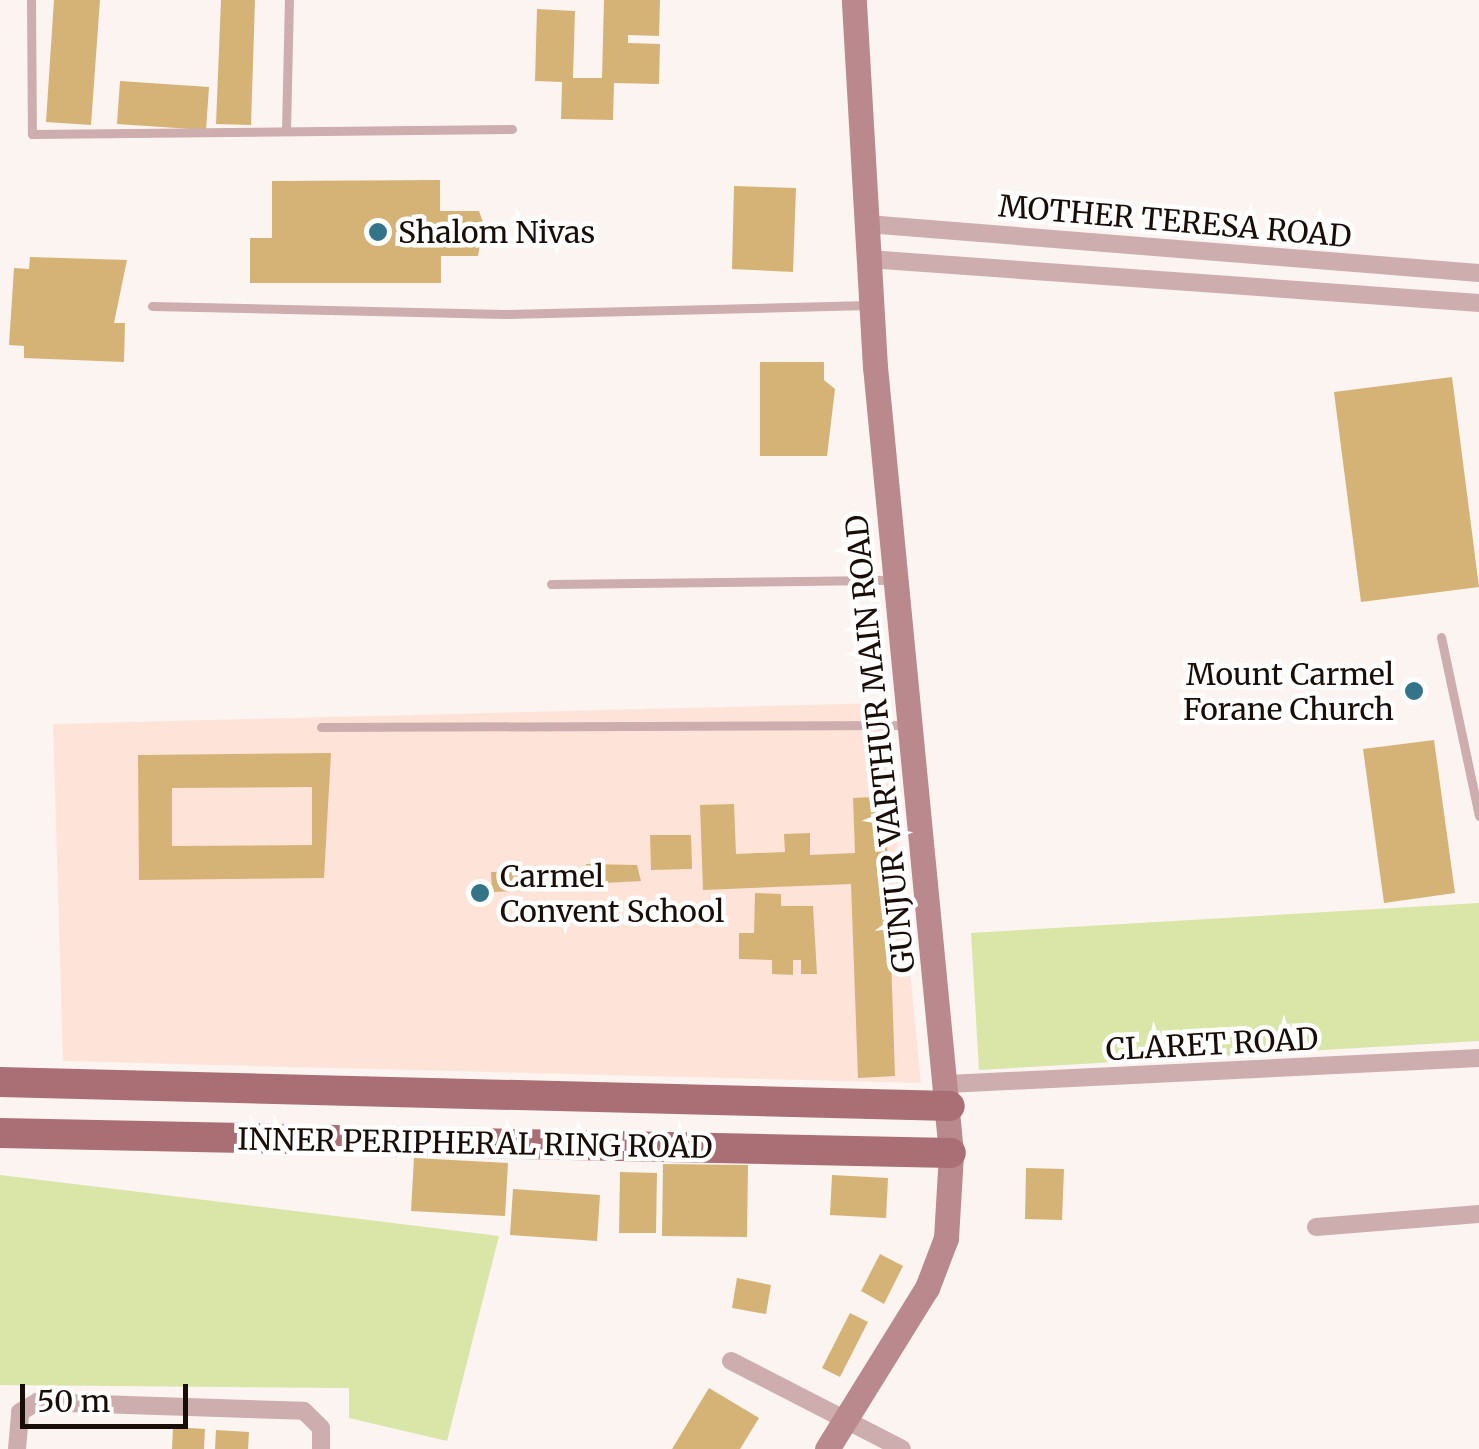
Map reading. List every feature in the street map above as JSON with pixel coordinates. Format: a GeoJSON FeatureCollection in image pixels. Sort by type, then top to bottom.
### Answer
{"type":"FeatureCollection","features":[{"type":"Feature","properties":{"kind":"main road","name":"GUNJUR VARTHUR MAIN ROAD"},"geometry":{"type":"LineString","coordinates":[[827,1449],[927,1288],[946,1238],[951,1153],[949,1095],[909,725],[871,305],[854,0]]}},
{"type":"Feature","properties":{"kind":"main road","name":"INNER PERIPHERAL RING ROAD"},"geometry":{"type":"LineString","coordinates":[[0,1082],[949,1095]]}},
{"type":"Feature","properties":{"kind":"main road","name":"INNER PERIPHERAL RING ROAD"},"geometry":{"type":"LineString","coordinates":[[0,1134],[951,1153]]}},
{"type":"Feature","properties":{"kind":"street","name":"MOTHER TERESA ROAD"},"geometry":{"type":"LineString","coordinates":[[867,224],[1479,273]]}},
{"type":"Feature","properties":{"kind":"street","name":"MOTHER TERESA ROAD"},"geometry":{"type":"LineString","coordinates":[[868,259],[1479,303]]}},
{"type":"Feature","properties":{"kind":"street","name":"CLARET ROAD"},"geometry":{"type":"LineString","coordinates":[[949,1095],[1479,1058]]}},
{"type":"Feature","properties":{"kind":"street"},"geometry":{"type":"LineString","coordinates":[[1316,1227],[1479,1214]]}},
{"type":"Feature","properties":{"kind":"street"},"geometry":{"type":"LineString","coordinates":[[730,1360],[902,1449]]}},
{"type":"Feature","properties":{"kind":"street"},"geometry":{"type":"LineString","coordinates":[[17,1449],[20,1412],[37,1402],[304,1412],[321,1428],[321,1449]]}},
{"type":"Feature","properties":{"kind":"lane"},"geometry":{"type":"LineString","coordinates":[[31,0],[32,134],[512,129]]}},
{"type":"Feature","properties":{"kind":"lane"},"geometry":{"type":"LineString","coordinates":[[286,130],[288,0]]}},
{"type":"Feature","properties":{"kind":"lane"},"geometry":{"type":"LineString","coordinates":[[152,306],[504,314],[871,305]]}},
{"type":"Feature","properties":{"kind":"lane"},"geometry":{"type":"LineString","coordinates":[[550,584],[895,580]]}},
{"type":"Feature","properties":{"kind":"lane"},"geometry":{"type":"LineString","coordinates":[[1442,637],[1479,816]]}},
{"type":"Feature","properties":{"kind":"lane"},"geometry":{"type":"LineString","coordinates":[[321,727],[909,725]]}},
{"type":"Feature","properties":{"kind":"shaded area","name":"Carmel Convent School"},"geometry":{"type":"Polygon","coordinates":[[[884,703],[921,1083],[63,1061],[53,724],[884,703]]]}},
{"type":"Feature","properties":{"kind":"green space"},"geometry":{"type":"Polygon","coordinates":[[[1479,903],[1479,1041],[979,1070],[971,933],[1479,903]]]}},
{"type":"Feature","properties":{"kind":"green space"},"geometry":{"type":"Polygon","coordinates":[[[0,1175],[499,1236],[447,1441],[349,1418],[349,1388],[0,1385],[0,1175]]]}},
{"type":"Feature","properties":{"kind":"building"},"geometry":{"type":"Polygon","coordinates":[[[54,0],[100,0],[91,125],[46,122],[54,0]]]}},
{"type":"Feature","properties":{"kind":"building"},"geometry":{"type":"Polygon","coordinates":[[[221,0],[255,0],[251,125],[216,124],[221,0]]]}},
{"type":"Feature","properties":{"kind":"building"},"geometry":{"type":"Polygon","coordinates":[[[604,0],[660,0],[659,36],[628,35],[628,43],[660,44],[659,84],[614,83],[613,120],[561,119],[562,82],[535,81],[537,9],[575,11],[573,78],[602,78],[604,0]]]}},
{"type":"Feature","properties":{"kind":"building"},"geometry":{"type":"Polygon","coordinates":[[[120,81],[209,87],[206,130],[117,124],[120,81]]]}},
{"type":"Feature","properties":{"kind":"building","name":"Shalom Nivas"},"geometry":{"type":"Polygon","coordinates":[[[440,180],[440,211],[479,211],[484,225],[478,256],[441,256],[441,283],[250,283],[250,238],[272,238],[272,181],[440,180]]]}},
{"type":"Feature","properties":{"kind":"building"},"geometry":{"type":"Polygon","coordinates":[[[734,186],[796,188],[793,272],[732,269],[734,186]]]}},
{"type":"Feature","properties":{"kind":"building"},"geometry":{"type":"Polygon","coordinates":[[[30,257],[127,260],[114,323],[125,323],[124,362],[24,358],[24,346],[9,345],[14,268],[29,269],[30,257]]]}},
{"type":"Feature","properties":{"kind":"building"},"geometry":{"type":"Polygon","coordinates":[[[760,362],[824,362],[824,380],[835,389],[827,456],[760,456],[760,362]]]}},
{"type":"Feature","properties":{"kind":"building"},"geometry":{"type":"Polygon","coordinates":[[[1452,377],[1479,587],[1361,602],[1334,392],[1452,377]]]}},
{"type":"Feature","properties":{"kind":"building"},"geometry":{"type":"Polygon","coordinates":[[[1434,740],[1455,893],[1384,903],[1363,749],[1434,740]]]}},
{"type":"Feature","properties":{"kind":"building"},"geometry":{"type":"Polygon","coordinates":[[[331,753],[324,878],[139,880],[138,755],[331,753]],[[312,787],[172,788],[172,846],[312,845],[312,787]]]}},
{"type":"Feature","properties":{"kind":"building"},"geometry":{"type":"Polygon","coordinates":[[[873,797],[873,810],[886,809],[895,1076],[858,1078],[851,884],[703,890],[700,805],[734,804],[736,854],[785,852],[784,834],[810,833],[810,855],[855,853],[853,798],[873,797]]]}},
{"type":"Feature","properties":{"kind":"building"},"geometry":{"type":"Polygon","coordinates":[[[650,835],[691,835],[692,869],[651,870],[650,835]]]}},
{"type":"Feature","properties":{"kind":"building"},"geometry":{"type":"Polygon","coordinates":[[[586,864],[637,865],[641,881],[586,884],[586,864]]]}},
{"type":"Feature","properties":{"kind":"building"},"geometry":{"type":"Polygon","coordinates":[[[491,872],[519,872],[519,891],[492,892],[491,872]]]}},
{"type":"Feature","properties":{"kind":"building"},"geometry":{"type":"Polygon","coordinates":[[[755,893],[781,894],[781,906],[813,906],[817,974],[801,974],[801,960],[793,960],[793,975],[772,974],[772,960],[739,959],[739,933],[754,933],[755,893]]]}},
{"type":"Feature","properties":{"kind":"building"},"geometry":{"type":"Polygon","coordinates":[[[414,1158],[508,1163],[505,1216],[411,1211],[414,1158]]]}},
{"type":"Feature","properties":{"kind":"building"},"geometry":{"type":"Polygon","coordinates":[[[663,1164],[748,1165],[747,1237],[662,1236],[663,1164]]]}},
{"type":"Feature","properties":{"kind":"building"},"geometry":{"type":"Polygon","coordinates":[[[1026,1168],[1064,1169],[1062,1220],[1025,1219],[1026,1168]]]}},
{"type":"Feature","properties":{"kind":"building"},"geometry":{"type":"Polygon","coordinates":[[[620,1172],[657,1173],[656,1233],[619,1233],[620,1172]]]}},
{"type":"Feature","properties":{"kind":"building"},"geometry":{"type":"Polygon","coordinates":[[[832,1175],[888,1178],[886,1218],[830,1215],[832,1175]]]}},
{"type":"Feature","properties":{"kind":"building"},"geometry":{"type":"Polygon","coordinates":[[[513,1189],[600,1195],[597,1241],[510,1235],[513,1189]]]}},
{"type":"Feature","properties":{"kind":"building"},"geometry":{"type":"Polygon","coordinates":[[[880,1254],[903,1266],[884,1304],[861,1291],[880,1254]]]}},
{"type":"Feature","properties":{"kind":"building"},"geometry":{"type":"Polygon","coordinates":[[[737,1278],[771,1285],[766,1314],[732,1308],[737,1278]]]}},
{"type":"Feature","properties":{"kind":"building"},"geometry":{"type":"Polygon","coordinates":[[[850,1313],[868,1322],[840,1377],[822,1368],[850,1313]]]}},
{"type":"Feature","properties":{"kind":"building"},"geometry":{"type":"Polygon","coordinates":[[[709,1388],[759,1418],[740,1449],[672,1449],[709,1388]]]}},
{"type":"Feature","properties":{"kind":"building"},"geometry":{"type":"Polygon","coordinates":[[[173,1427],[205,1429],[204,1449],[172,1449],[173,1427]]]}},
{"type":"Feature","properties":{"kind":"building"},"geometry":{"type":"Polygon","coordinates":[[[216,1430],[249,1432],[248,1449],[215,1449],[216,1430]]]}},
{"type":"Feature","properties":{"kind":"place","name":"Shalom Nivas"},"geometry":{"type":"Point","coordinates":[378,232]}},
{"type":"Feature","properties":{"kind":"place","name":"Mount Carmel Forane Church"},"geometry":{"type":"Point","coordinates":[1414,691]}},
{"type":"Feature","properties":{"kind":"place","name":"Carmel Convent School"},"geometry":{"type":"Point","coordinates":[480,893]}}]}
